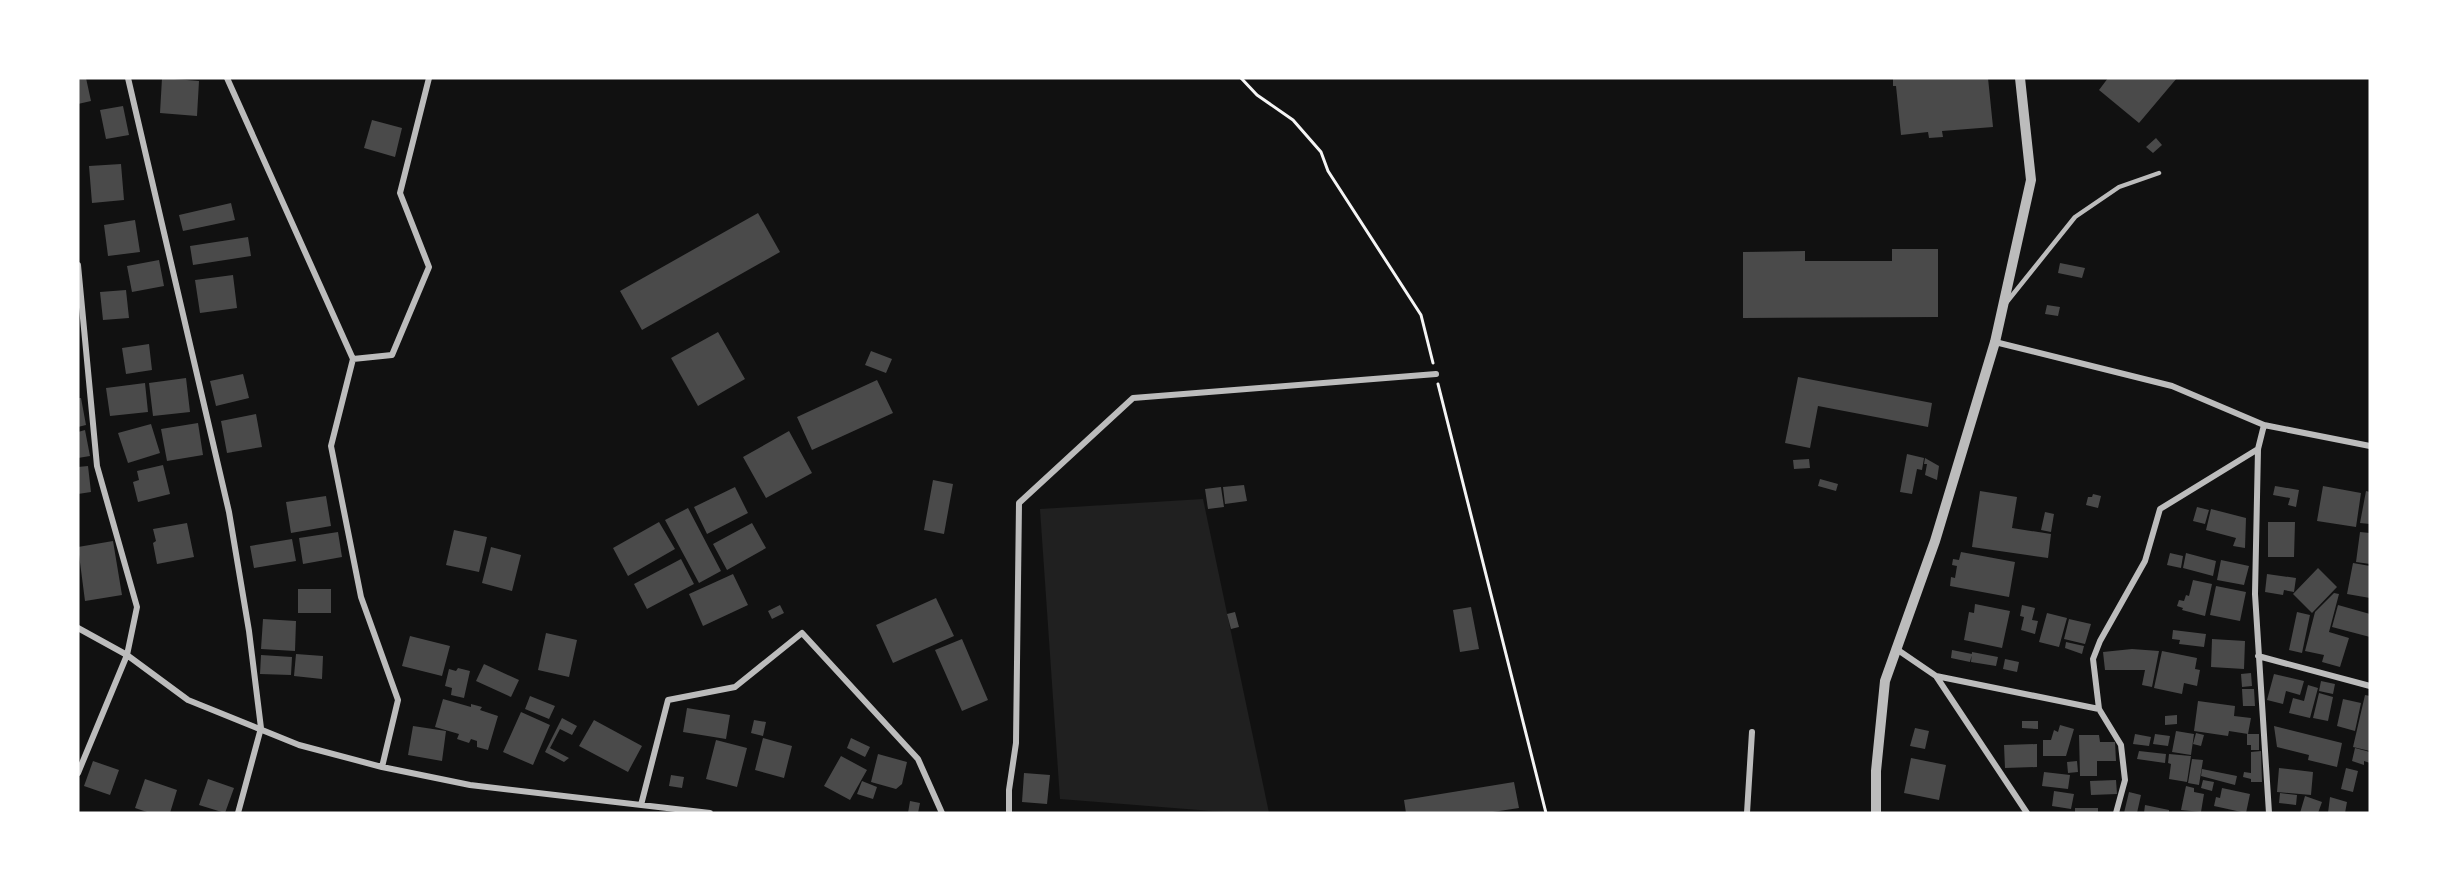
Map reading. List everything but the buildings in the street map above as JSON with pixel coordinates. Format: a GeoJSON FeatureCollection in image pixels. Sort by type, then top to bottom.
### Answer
{"type":"FeatureCollection","features":[{"type":"Feature","properties":{"kind":"street"},"geometry":{"type":"LineString","coordinates":[[128,78],[229,512],[249,631],[261,728],[238,813]]}},
{"type":"Feature","properties":{"kind":"street"},"geometry":{"type":"LineString","coordinates":[[227,78],[353,359],[331,446],[361,597],[398,700],[382,767]]}},
{"type":"Feature","properties":{"kind":"street"},"geometry":{"type":"LineString","coordinates":[[353,359],[392,355],[429,267],[400,193],[429,78]]}},
{"type":"Feature","properties":{"kind":"street"},"geometry":{"type":"LineString","coordinates":[[1876,813],[1876,771],[1885,681],[1935,541],[1995,342],[2031,180],[2020,78]]}},
{"type":"Feature","properties":{"kind":"street"},"geometry":{"type":"LineString","coordinates":[[78,265],[97,466],[137,606],[127,655],[78,773]]}},
{"type":"Feature","properties":{"kind":"street"},"geometry":{"type":"LineString","coordinates":[[1995,342],[2172,386],[2264,425],[2370,446]]}},
{"type":"Feature","properties":{"kind":"street"},"geometry":{"type":"LineString","coordinates":[[1009,813],[1009,790],[1016,743],[1019,503],[1133,398],[1436,374]]}},
{"type":"Feature","properties":{"kind":"street"},"geometry":{"type":"LineString","coordinates":[[2264,425],[2258,449],[2255,594],[2269,813]]}},
{"type":"Feature","properties":{"kind":"street"},"geometry":{"type":"LineString","coordinates":[[2116,813],[2124,780],[2121,746],[2099,709],[2093,659],[2100,640],[2145,561],[2160,508],[2258,449]]}},
{"type":"Feature","properties":{"kind":"street"},"geometry":{"type":"LineString","coordinates":[[78,628],[127,655],[188,700],[299,745],[382,767],[470,785],[710,813]]}},
{"type":"Feature","properties":{"kind":"street"},"geometry":{"type":"LineString","coordinates":[[640,805],[668,700],[735,687],[801,633],[918,759],[942,813]]}},
{"type":"Feature","properties":{"kind":"street"},"geometry":{"type":"LineString","coordinates":[[1895,648],[1936,676],[2027,813]]}},
{"type":"Feature","properties":{"kind":"street"},"geometry":{"type":"LineString","coordinates":[[2258,656],[2370,686]]}},
{"type":"Feature","properties":{"kind":"street"},"geometry":{"type":"LineString","coordinates":[[1936,676],[2099,709]]}},
{"type":"Feature","properties":{"kind":"street"},"geometry":{"type":"LineString","coordinates":[[1747,813],[1752,732]]}},
{"type":"Feature","properties":{"kind":"lane"},"geometry":{"type":"LineString","coordinates":[[2003,308],[2075,217],[2119,187],[2159,173]]}},
{"type":"Feature","properties":{"kind":"path"},"geometry":{"type":"LineString","coordinates":[[1241,78],[1257,95],[1293,120],[1321,152],[1328,171],[1421,315],[1546,813]]}},
{"type":"Feature","properties":{"kind":"shaded area"},"geometry":{"type":"Polygon","coordinates":[[[1203,499],[1269,813],[1237,813],[1060,799],[1040,509],[1203,499]]]}}]}
